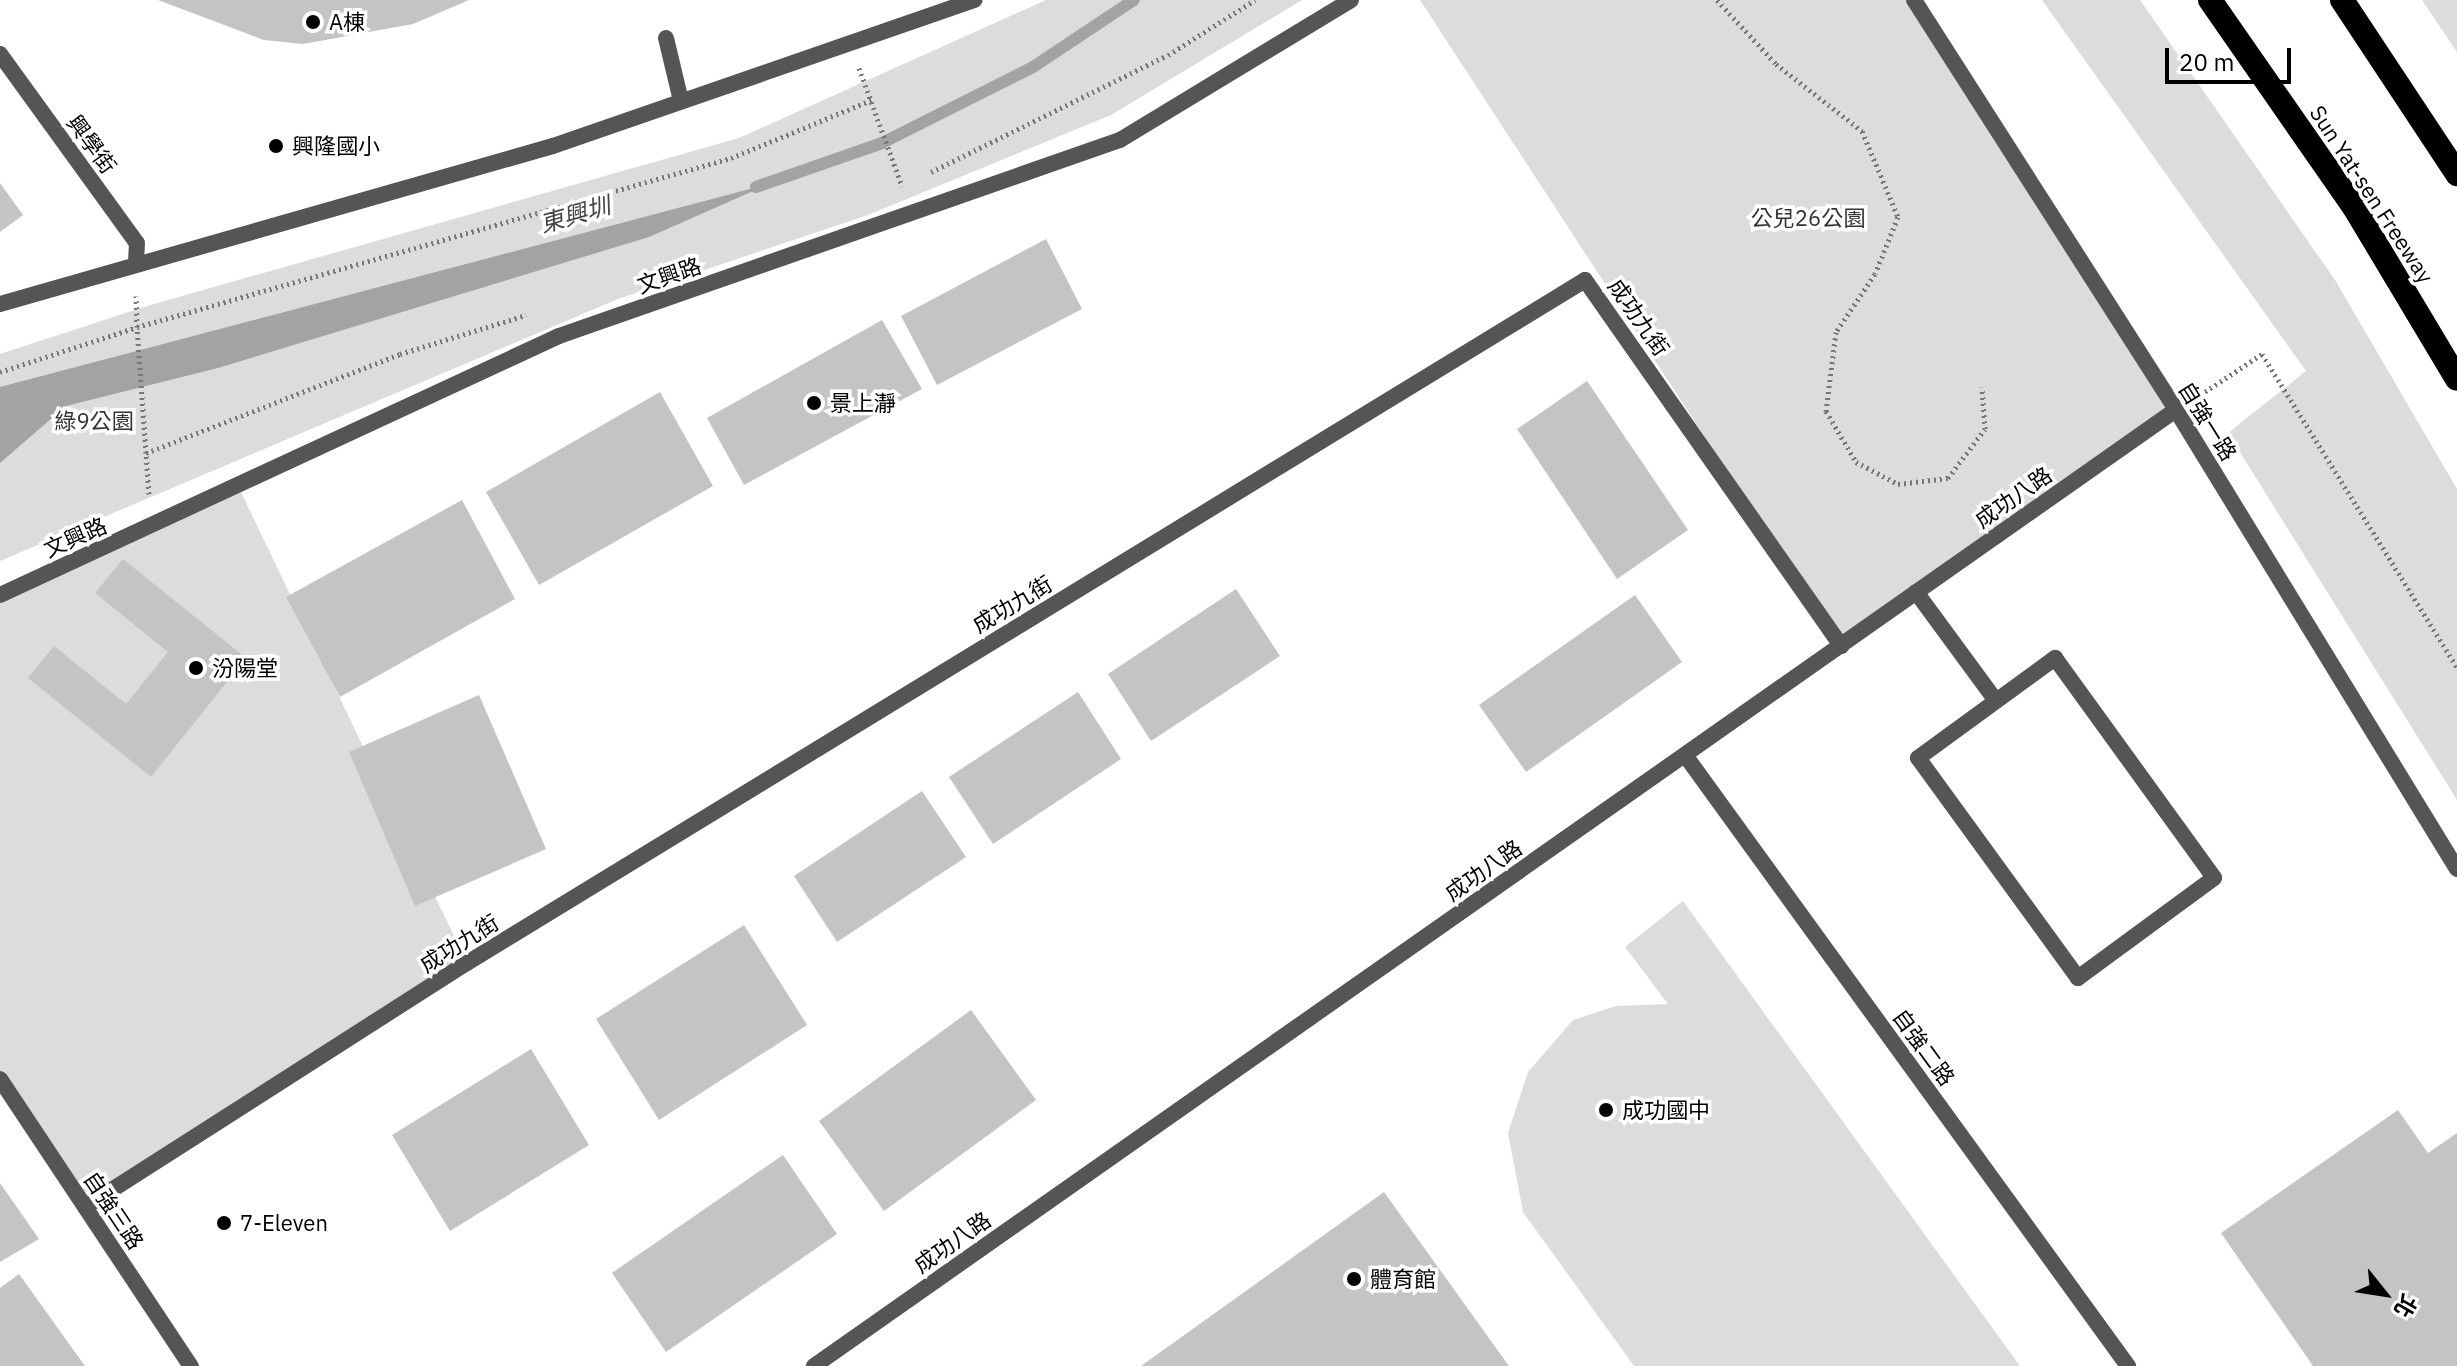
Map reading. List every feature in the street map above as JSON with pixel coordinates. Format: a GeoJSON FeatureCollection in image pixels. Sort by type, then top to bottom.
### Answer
{"type":"FeatureCollection","features":[{"type":"Feature","properties":{"kind":"highway","name":"Sun Yat-sen Freeway"},"geometry":{"type":"LineString","coordinates":[[2210,0],[2354,207],[2457,379]]}},
{"type":"Feature","properties":{"kind":"highway"},"geometry":{"type":"LineString","coordinates":[[2342,0],[2457,174]]}},
{"type":"Feature","properties":{"kind":"street"},"geometry":{"type":"LineString","coordinates":[[0,304],[553,146],[974,0]]}},
{"type":"Feature","properties":{"kind":"street","name":"文興路"},"geometry":{"type":"LineString","coordinates":[[0,595],[559,336],[1120,140],[1351,0]]}},
{"type":"Feature","properties":{"kind":"street","name":"自強一路"},"geometry":{"type":"LineString","coordinates":[[1914,0],[2176,410],[2457,869]]}},
{"type":"Feature","properties":{"kind":"street"},"geometry":{"type":"LineString","coordinates":[[666,38],[681,101]]}},
{"type":"Feature","properties":{"kind":"street","name":"興學街"},"geometry":{"type":"LineString","coordinates":[[0,54],[137,243],[136,263]]}},
{"type":"Feature","properties":{"kind":"street","name":"成功九街"},"geometry":{"type":"LineString","coordinates":[[85,1207],[467,963],[1585,280],[1841,646]]}},
{"type":"Feature","properties":{"kind":"street","name":"成功八路"},"geometry":{"type":"LineString","coordinates":[[814,1366],[2176,410]]}},
{"type":"Feature","properties":{"kind":"street"},"geometry":{"type":"LineString","coordinates":[[1916,592],[1996,701]]}},
{"type":"Feature","properties":{"kind":"street"},"geometry":{"type":"LineString","coordinates":[[2055,658],[2214,878],[2078,978],[1918,758],[1996,701],[2055,658]]}},
{"type":"Feature","properties":{"kind":"street","name":"自強二路"},"geometry":{"type":"LineString","coordinates":[[1685,755],[2128,1366]]}},
{"type":"Feature","properties":{"kind":"street","name":"自強三路"},"geometry":{"type":"LineString","coordinates":[[0,1079],[191,1366]]}},
{"type":"Feature","properties":{"kind":"path"},"geometry":{"type":"LineString","coordinates":[[994,137],[1168,55],[1255,0]]}},
{"type":"Feature","properties":{"kind":"path"},"geometry":{"type":"LineString","coordinates":[[1717,0],[1776,64],[1862,131],[1898,217],[1875,274],[1836,332],[1826,411],[1856,462],[1898,484],[1948,478],[1985,429],[1982,387]]}},
{"type":"Feature","properties":{"kind":"path"},"geometry":{"type":"LineString","coordinates":[[0,372],[137,327],[731,158],[874,99],[902,187]]}},
{"type":"Feature","properties":{"kind":"path"},"geometry":{"type":"LineString","coordinates":[[136,263],[146,453]]}},
{"type":"Feature","properties":{"kind":"path"},"geometry":{"type":"LineString","coordinates":[[2176,410],[2262,354],[2457,667]]}},
{"type":"Feature","properties":{"kind":"green space","name":"綠9公園"},"geometry":{"type":"Polygon","coordinates":[[[1046,0],[1302,0],[1111,115],[868,215],[618,299],[0,561],[0,354],[147,306],[739,138],[1046,0]]]}},
{"type":"Feature","properties":{"kind":"green space","name":"公兒26公園"},"geometry":{"type":"Polygon","coordinates":[[[1420,0],[1914,0],[2176,410],[1841,646],[1420,0]]]}},
{"type":"Feature","properties":{"kind":"green space"},"geometry":{"type":"Polygon","coordinates":[[[2042,0],[2140,0],[2335,280],[2457,489],[2457,800],[2228,433],[2306,371],[2042,0]]]}},
{"type":"Feature","properties":{"kind":"green space"},"geometry":{"type":"Polygon","coordinates":[[[2422,0],[2457,0],[2457,52],[2422,0]]]}},
{"type":"Feature","properties":{"kind":"green space"},"geometry":{"type":"Polygon","coordinates":[[[239,488],[467,963],[85,1207],[0,1079],[0,595],[239,488]]]}},
{"type":"Feature","properties":{"kind":"green space"},"geometry":{"type":"Polygon","coordinates":[[[1683,901],[2020,1366],[1634,1366],[1523,1212],[1508,1133],[1528,1072],[1573,1020],[1616,1006],[1668,1004],[1625,947],[1683,901]]]}},
{"type":"Feature","properties":{"kind":"shaded area"},"geometry":{"type":"Polygon","coordinates":[[[769,184],[649,237],[218,368],[66,406],[0,463],[0,387],[769,184]]]}},
{"type":"Feature","properties":{"kind":"building","name":"A棟"},"geometry":{"type":"Polygon","coordinates":[[[158,0],[469,0],[413,24],[303,44],[264,40],[158,0]]]}},
{"type":"Feature","properties":{"kind":"building"},"geometry":{"type":"Polygon","coordinates":[[[0,183],[23,215],[0,232],[0,183]]]}},
{"type":"Feature","properties":{"kind":"building"},"geometry":{"type":"Polygon","coordinates":[[[1046,239],[1082,309],[937,385],[901,316],[1046,239]]]}},
{"type":"Feature","properties":{"kind":"building","name":"景上瀞"},"geometry":{"type":"Polygon","coordinates":[[[882,320],[922,389],[744,485],[707,418],[882,320]]]}},
{"type":"Feature","properties":{"kind":"building"},"geometry":{"type":"Polygon","coordinates":[[[1587,381],[1688,530],[1617,579],[1517,429],[1587,381]]]}},
{"type":"Feature","properties":{"kind":"building"},"geometry":{"type":"Polygon","coordinates":[[[660,392],[713,486],[539,585],[486,492],[660,392]]]}},
{"type":"Feature","properties":{"kind":"building"},"geometry":{"type":"Polygon","coordinates":[[[462,500],[515,599],[340,697],[286,597],[462,500]]]}},
{"type":"Feature","properties":{"kind":"building","name":"汾陽堂"},"geometry":{"type":"Polygon","coordinates":[[[123,559],[246,658],[151,777],[28,678],[54,646],[126,704],[168,652],[95,593],[123,559]]]}},
{"type":"Feature","properties":{"kind":"building"},"geometry":{"type":"Polygon","coordinates":[[[1236,589],[1280,656],[1151,741],[1108,674],[1236,589]]]}},
{"type":"Feature","properties":{"kind":"building"},"geometry":{"type":"Polygon","coordinates":[[[1635,595],[1682,662],[1526,772],[1479,705],[1635,595]]]}},
{"type":"Feature","properties":{"kind":"building"},"geometry":{"type":"Polygon","coordinates":[[[1078,692],[1121,759],[993,844],[949,777],[1078,692]]]}},
{"type":"Feature","properties":{"kind":"building"},"geometry":{"type":"Polygon","coordinates":[[[479,695],[546,849],[415,906],[349,752],[479,695]]]}},
{"type":"Feature","properties":{"kind":"building"},"geometry":{"type":"Polygon","coordinates":[[[922,791],[966,857],[837,942],[794,876],[922,791]]]}},
{"type":"Feature","properties":{"kind":"building"},"geometry":{"type":"Polygon","coordinates":[[[744,925],[807,1025],[659,1120],[596,1019],[744,925]]]}},
{"type":"Feature","properties":{"kind":"building"},"geometry":{"type":"Polygon","coordinates":[[[971,1010],[1036,1100],[884,1211],[819,1121],[971,1010]]]}},
{"type":"Feature","properties":{"kind":"building"},"geometry":{"type":"Polygon","coordinates":[[[531,1049],[589,1145],[450,1231],[392,1135],[531,1049]]]}},
{"type":"Feature","properties":{"kind":"building"},"geometry":{"type":"Polygon","coordinates":[[[2398,1110],[2428,1153],[2457,1133],[2457,1366],[2313,1366],[2221,1233],[2398,1110]]]}},
{"type":"Feature","properties":{"kind":"building"},"geometry":{"type":"Polygon","coordinates":[[[783,1155],[837,1234],[666,1352],[612,1273],[783,1155]]]}},
{"type":"Feature","properties":{"kind":"building"},"geometry":{"type":"Polygon","coordinates":[[[0,1183],[39,1239],[0,1262],[0,1183]]]}},
{"type":"Feature","properties":{"kind":"building","name":"體育館"},"geometry":{"type":"Polygon","coordinates":[[[1384,1192],[1509,1366],[1141,1366],[1384,1192]]]}},
{"type":"Feature","properties":{"kind":"building"},"geometry":{"type":"Polygon","coordinates":[[[19,1274],[85,1366],[0,1366],[0,1288],[19,1274]]]}},
{"type":"Feature","properties":{"kind":"waterway","name":"東興圳"},"geometry":{"type":"LineString","coordinates":[[756,187],[882,143],[1033,67],[1134,0]]}},
{"type":"Feature","properties":{"kind":"place","name":"A棟"},"geometry":{"type":"Point","coordinates":[313,22]}},
{"type":"Feature","properties":{"kind":"place","name":"興隆國小"},"geometry":{"type":"Point","coordinates":[276,146]}},
{"type":"Feature","properties":{"kind":"place","name":"景上瀞"},"geometry":{"type":"Point","coordinates":[814,403]}},
{"type":"Feature","properties":{"kind":"place","name":"汾陽堂"},"geometry":{"type":"Point","coordinates":[196,668]}},
{"type":"Feature","properties":{"kind":"place","name":"成功國中"},"geometry":{"type":"Point","coordinates":[1606,1110]}},
{"type":"Feature","properties":{"kind":"place","name":"7-Eleven"},"geometry":{"type":"Point","coordinates":[224,1223]}},
{"type":"Feature","properties":{"kind":"place","name":"體育館"},"geometry":{"type":"Point","coordinates":[1354,1279]}}]}
